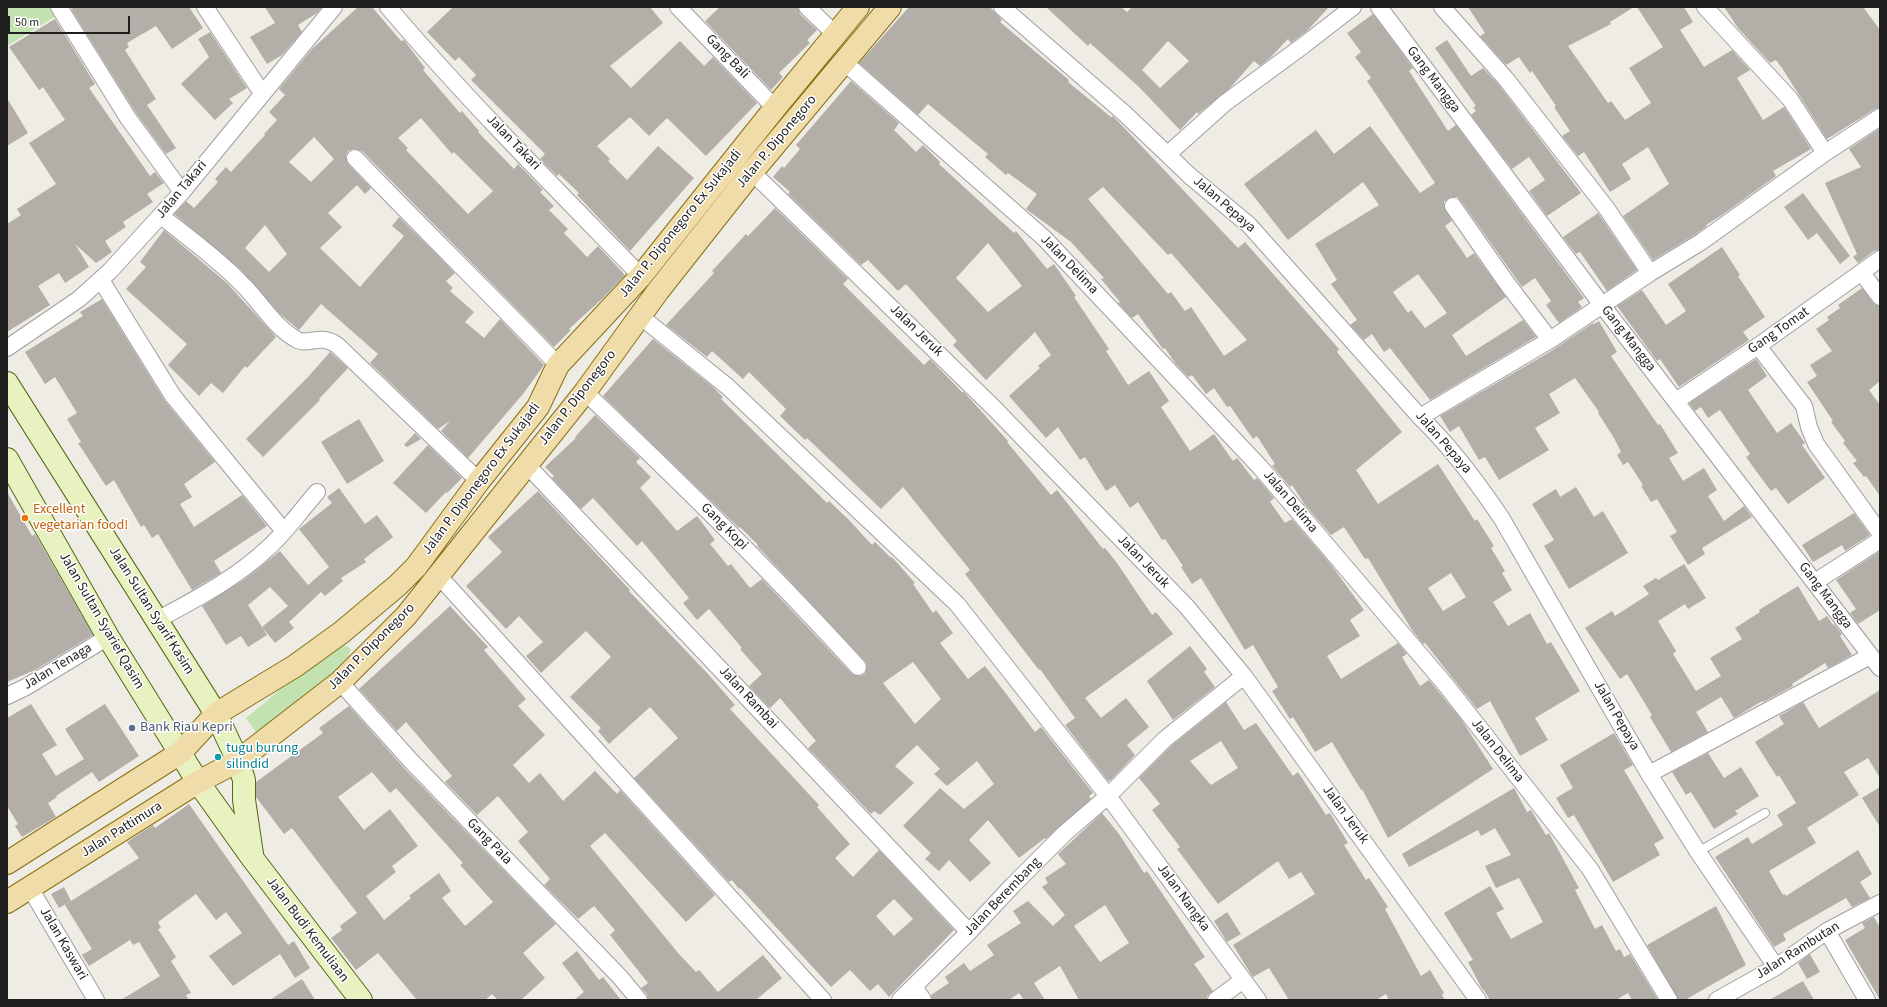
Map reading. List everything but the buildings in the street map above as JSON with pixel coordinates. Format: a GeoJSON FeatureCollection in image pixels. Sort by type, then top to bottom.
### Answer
{"type":"FeatureCollection","features":[{"type":"Feature","properties":{"kind":"main road","name":"Jalan P. Diponegoro Ex Sukajadi"},"geometry":{"type":"LineString","coordinates":[[180,753],[216,714],[295,666],[342,632],[398,585],[416,567],[479,481],[538,407],[558,365],[641,276],[858,7]]}},
{"type":"Feature","properties":{"kind":"main road","name":"Jalan P. Diponegoro"},"geometry":{"type":"LineString","coordinates":[[238,761],[340,682],[406,616],[585,392],[640,316],[752,172],[890,7]]}},
{"type":"Feature","properties":{"kind":"main road"},"geometry":{"type":"LineString","coordinates":[[7,863],[180,753]]}},
{"type":"Feature","properties":{"kind":"main road","name":"Jalan Pattimura"},"geometry":{"type":"LineString","coordinates":[[7,902],[198,782],[238,761]]}},
{"type":"Feature","properties":{"kind":"street"},"geometry":{"type":"LineString","coordinates":[[59,7],[128,118],[182,192]]}},
{"type":"Feature","properties":{"kind":"street"},"geometry":{"type":"LineString","coordinates":[[205,7],[262,93]]}},
{"type":"Feature","properties":{"kind":"street","name":"Jalan Takari"},"geometry":{"type":"LineString","coordinates":[[7,348],[79,299],[101,280],[182,192],[334,7]]}},
{"type":"Feature","properties":{"kind":"street","name":"Jalan Takari"},"geometry":{"type":"LineString","coordinates":[[388,7],[416,40],[501,131],[641,276]]}},
{"type":"Feature","properties":{"kind":"street","name":"Gang Bali"},"geometry":{"type":"LineString","coordinates":[[678,7],[775,108]]}},
{"type":"Feature","properties":{"kind":"street"},"geometry":{"type":"LineString","coordinates":[[807,7],[835,34]]}},
{"type":"Feature","properties":{"kind":"street","name":"Jalan Pepaya"},"geometry":{"type":"LineString","coordinates":[[1002,7],[1124,113],[1190,176],[1249,225],[1420,417],[1435,431],[1474,479],[1502,520],[1649,774],[1698,852],[1776,966]]}},
{"type":"Feature","properties":{"kind":"street"},"geometry":{"type":"LineString","coordinates":[[1168,154],[1225,104],[1353,7]]}},
{"type":"Feature","properties":{"kind":"street","name":"Gang Mangga"},"geometry":{"type":"LineString","coordinates":[[1380,7],[1602,305],[1875,662]]}},
{"type":"Feature","properties":{"kind":"street"},"geometry":{"type":"LineString","coordinates":[[1442,7],[1506,78],[1607,209],[1650,273]]}},
{"type":"Feature","properties":{"kind":"street"},"geometry":{"type":"LineString","coordinates":[[1705,7],[1790,99],[1825,153]]}},
{"type":"Feature","properties":{"kind":"street","name":"Jalan Delima"},"geometry":{"type":"LineString","coordinates":[[844,62],[1044,238],[1260,467],[1445,684],[1590,869],[1669,1000]]}},
{"type":"Feature","properties":{"kind":"street"},"geometry":{"type":"LineString","coordinates":[[1420,417],[1550,340],[1650,273],[1701,242],[1825,153],[1880,117]]}},
{"type":"Feature","properties":{"kind":"street"},"geometry":{"type":"LineString","coordinates":[[355,158],[414,220],[480,284],[558,365]]}},
{"type":"Feature","properties":{"kind":"street","name":"Jalan Jeruk"},"geometry":{"type":"LineString","coordinates":[[752,172],[996,409],[1187,607],[1244,676],[1478,1000]]}},
{"type":"Feature","properties":{"kind":"street"},"geometry":{"type":"LineString","coordinates":[[1453,206],[1506,282],[1550,340]]}},
{"type":"Feature","properties":{"kind":"street"},"geometry":{"type":"LineString","coordinates":[[161,216],[234,276],[256,299],[274,322],[287,334],[296,340],[306,342],[320,339],[330,340],[337,345],[479,481]]}},
{"type":"Feature","properties":{"kind":"street","name":"Gang Tomat"},"geometry":{"type":"LineString","coordinates":[[1676,401],[1758,346],[1880,259]]}},
{"type":"Feature","properties":{"kind":"street"},"geometry":{"type":"LineString","coordinates":[[1862,273],[1880,297]]}},
{"type":"Feature","properties":{"kind":"street"},"geometry":{"type":"LineString","coordinates":[[101,280],[173,396],[283,530]]}},
{"type":"Feature","properties":{"kind":"street","name":"Jalan Nangka"},"geometry":{"type":"LineString","coordinates":[[640,316],[728,387],[957,604],[1108,796],[1258,1000]]}},
{"type":"Feature","properties":{"kind":"street"},"geometry":{"type":"LineString","coordinates":[[1758,346],[1801,401],[1806,411],[1812,436],[1816,444],[1880,533]]}},
{"type":"Feature","properties":{"kind":"street","name":"Jalan Sultan Syarif Kasim"},"geometry":{"type":"LineString","coordinates":[[7,383],[216,714],[238,761]]}},
{"type":"Feature","properties":{"kind":"street","name":"Gang Kopi"},"geometry":{"type":"LineString","coordinates":[[585,392],[673,475],[802,605],[858,667]]}},
{"type":"Feature","properties":{"kind":"street","name":"Jalan Sultan Syarief Qasim"},"geometry":{"type":"LineString","coordinates":[[7,459],[108,637],[198,782]]}},
{"type":"Feature","properties":{"kind":"street","name":"Jalan Rambai"},"geometry":{"type":"LineString","coordinates":[[526,464],[969,932]]}},
{"type":"Feature","properties":{"kind":"street"},"geometry":{"type":"LineString","coordinates":[[157,620],[215,589],[241,571],[269,547],[317,492]]}},
{"type":"Feature","properties":{"kind":"street"},"geometry":{"type":"LineString","coordinates":[[1815,582],[1880,540]]}},
{"type":"Feature","properties":{"kind":"street"},"geometry":{"type":"LineString","coordinates":[[438,575],[823,1000]]}},
{"type":"Feature","properties":{"kind":"street","name":"Jalan Tenaga"},"geometry":{"type":"LineString","coordinates":[[7,696],[26,687],[108,637]]}},
{"type":"Feature","properties":{"kind":"street"},"geometry":{"type":"LineString","coordinates":[[1649,774],[1875,662]]}},
{"type":"Feature","properties":{"kind":"street","name":"Jalan Berembang"},"geometry":{"type":"LineString","coordinates":[[900,1000],[969,932],[1013,884],[1065,833],[1108,796],[1165,739],[1244,676]]}},
{"type":"Feature","properties":{"kind":"street","name":"Gang Pala"},"geometry":{"type":"LineString","coordinates":[[340,682],[417,767],[620,977],[639,1000]]}},
{"type":"Feature","properties":{"kind":"street","name":"Jalan Budi Kemuliaan"},"geometry":{"type":"LineString","coordinates":[[238,761],[244,780],[244,800],[253,859]]}},
{"type":"Feature","properties":{"kind":"street","name":"Jalan Budi Kemuliaan"},"geometry":{"type":"LineString","coordinates":[[198,782],[253,859],[361,1000]]}},
{"type":"Feature","properties":{"kind":"street","name":"Jalan Kaswari"},"geometry":{"type":"LineString","coordinates":[[30,888],[96,1000]]}},
{"type":"Feature","properties":{"kind":"street","name":"Jalan Rambutan"},"geometry":{"type":"LineString","coordinates":[[1717,1000],[1776,966],[1828,931],[1880,903]]}},
{"type":"Feature","properties":{"kind":"street"},"geometry":{"type":"LineString","coordinates":[[1828,931],[1867,1000]]}},
{"type":"Feature","properties":{"kind":"street"},"geometry":{"type":"LineString","coordinates":[[1216,1000],[1243,980]]}},
{"type":"Feature","properties":{"kind":"street"},"geometry":{"type":"LineString","coordinates":[[914,986],[923,1000]]}},
{"type":"Feature","properties":{"kind":"lane"},"geometry":{"type":"LineString","coordinates":[[1698,852],[1765,813]]}},
{"type":"Feature","properties":{"kind":"green space"},"geometry":{"type":"Polygon","coordinates":[[[7,7],[51,7],[56,16],[7,46],[7,7]]]}},
{"type":"Feature","properties":{"kind":"green space"},"geometry":{"type":"Polygon","coordinates":[[[341,643],[351,649],[344,667],[263,742],[246,718],[319,657],[341,643]]]}},
{"type":"Feature","properties":{"kind":"place","name":"Excellent vegetarian food!"},"geometry":{"type":"Point","coordinates":[25,518]}},
{"type":"Feature","properties":{"kind":"place","name":"Bank Riau Kepri"},"geometry":{"type":"Point","coordinates":[132,728]}},
{"type":"Feature","properties":{"kind":"place","name":"tugu burung silindid"},"geometry":{"type":"Point","coordinates":[218,757]}}]}
